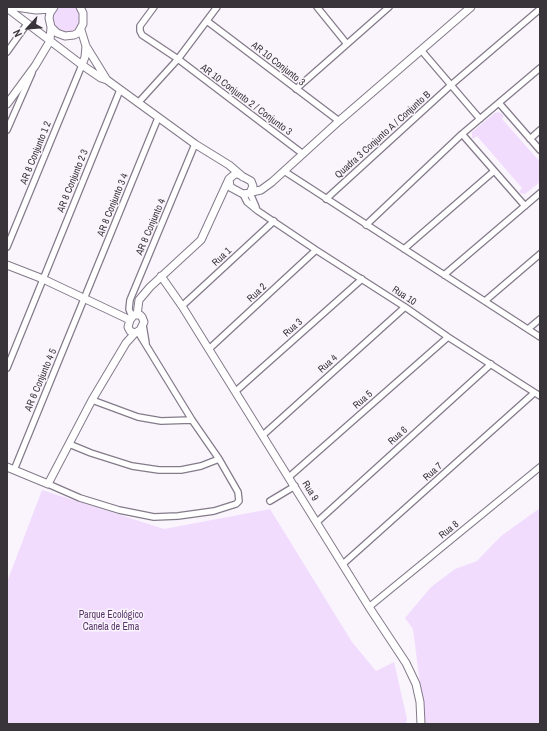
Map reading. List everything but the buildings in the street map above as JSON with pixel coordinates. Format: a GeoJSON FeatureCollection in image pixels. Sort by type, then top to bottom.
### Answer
{"type":"FeatureCollection","features":[{"type":"Feature","properties":{"kind":"street"},"geometry":{"type":"LineString","coordinates":[[7,104],[35,66],[50,41],[51,27],[49,18],[53,8],[36,10],[16,7]]}},
{"type":"Feature","properties":{"kind":"street","name":"AR 10 Conjunto 2 / Conjunto 3"},"geometry":{"type":"LineString","coordinates":[[154,7],[140,26],[142,35],[178,59],[303,154]]}},
{"type":"Feature","properties":{"kind":"street"},"geometry":{"type":"LineString","coordinates":[[138,103],[178,59],[217,7]]}},
{"type":"Feature","properties":{"kind":"street"},"geometry":{"type":"LineString","coordinates":[[317,7],[347,44]]}},
{"type":"Feature","properties":{"kind":"street"},"geometry":{"type":"LineString","coordinates":[[296,89],[389,7]]}},
{"type":"Feature","properties":{"kind":"street"},"geometry":{"type":"LineString","coordinates":[[220,159],[230,178],[229,185],[233,189],[248,193],[261,190],[471,7]]}},
{"type":"Feature","properties":{"kind":"street"},"geometry":{"type":"LineString","coordinates":[[7,8],[100,78],[107,80]]}},
{"type":"Feature","properties":{"kind":"street"},"geometry":{"type":"LineString","coordinates":[[50,41],[65,36],[74,35],[81,30],[84,24],[83,9]]}},
{"type":"Feature","properties":{"kind":"street","name":"Quadra 3 Conjunto A / Conjunto B"},"geometry":{"type":"LineString","coordinates":[[326,199],[451,85],[540,10]]}},
{"type":"Feature","properties":{"kind":"street","name":"AR 10 Conjunto 3"},"geometry":{"type":"LineString","coordinates":[[207,21],[339,121]]}},
{"type":"Feature","properties":{"kind":"street"},"geometry":{"type":"LineString","coordinates":[[7,52],[27,24]]}},
{"type":"Feature","properties":{"kind":"street"},"geometry":{"type":"LineString","coordinates":[[51,27],[57,33],[65,36]]}},
{"type":"Feature","properties":{"kind":"street"},"geometry":{"type":"LineString","coordinates":[[81,30],[86,46],[107,80],[195,144],[230,165],[251,181],[261,185],[272,182]]}},
{"type":"Feature","properties":{"kind":"street"},"geometry":{"type":"LineString","coordinates":[[82,65],[86,57],[86,46]]}},
{"type":"Feature","properties":{"kind":"street"},"geometry":{"type":"LineString","coordinates":[[421,50],[480,119]]}},
{"type":"Feature","properties":{"kind":"street","name":"AR 8 Conjunto 1 2"},"geometry":{"type":"LineString","coordinates":[[7,247],[82,65]]}},
{"type":"Feature","properties":{"kind":"street"},"geometry":{"type":"LineString","coordinates":[[7,130],[35,66]]}},
{"type":"Feature","properties":{"kind":"street"},"geometry":{"type":"LineString","coordinates":[[366,225],[462,134],[540,68]]}},
{"type":"Feature","properties":{"kind":"street","name":"AR 8 Conjunto 2 3"},"geometry":{"type":"LineString","coordinates":[[7,368],[120,90]]}},
{"type":"Feature","properties":{"kind":"street"},"geometry":{"type":"LineString","coordinates":[[499,103],[540,150]]}},
{"type":"Feature","properties":{"kind":"street","name":"AR 8 Conjunto 3 4"},"geometry":{"type":"LineString","coordinates":[[85,298],[158,118]]}},
{"type":"Feature","properties":{"kind":"street"},"geometry":{"type":"LineString","coordinates":[[530,139],[540,130]]}},
{"type":"Feature","properties":{"kind":"street"},"geometry":{"type":"LineString","coordinates":[[462,134],[525,206]]}},
{"type":"Feature","properties":{"kind":"street","name":"AR 8 Conjunto 4"},"geometry":{"type":"LineString","coordinates":[[132,320],[129,309],[130,300],[195,144]]}},
{"type":"Feature","properties":{"kind":"street"},"geometry":{"type":"LineString","coordinates":[[284,171],[540,337]]}},
{"type":"Feature","properties":{"kind":"street"},"geometry":{"type":"LineString","coordinates":[[404,249],[494,171]]}},
{"type":"Feature","properties":{"kind":"street"},"geometry":{"type":"LineString","coordinates":[[126,343],[139,300],[161,276],[201,240],[230,178],[238,174],[243,176]]}},
{"type":"Feature","properties":{"kind":"street"},"geometry":{"type":"LineString","coordinates":[[248,193],[253,186],[251,181]]}},
{"type":"Feature","properties":{"kind":"street"},"geometry":{"type":"LineString","coordinates":[[219,201],[224,195],[233,189]]}},
{"type":"Feature","properties":{"kind":"street","name":"Rua 10"},"geometry":{"type":"LineString","coordinates":[[248,193],[247,202],[258,211],[540,396]]}},
{"type":"Feature","properties":{"kind":"street"},"geometry":{"type":"LineString","coordinates":[[444,275],[540,194]]}},
{"type":"Feature","properties":{"kind":"street","name":"Rua 1"},"geometry":{"type":"LineString","coordinates":[[182,306],[274,221]]}},
{"type":"Feature","properties":{"kind":"street","name":"Rua 2"},"geometry":{"type":"LineString","coordinates":[[210,349],[316,250]]}},
{"type":"Feature","properties":{"kind":"street"},"geometry":{"type":"LineString","coordinates":[[485,302],[540,254]]}},
{"type":"Feature","properties":{"kind":"street"},"geometry":{"type":"LineString","coordinates":[[7,265],[43,279],[132,320],[142,317],[148,349]]}},
{"type":"Feature","properties":{"kind":"street","name":"Rua 9"},"geometry":{"type":"LineString","coordinates":[[161,276],[210,349],[369,607],[406,663],[416,684],[420,702],[421,724]]}},
{"type":"Feature","properties":{"kind":"street","name":"Rua 3"},"geometry":{"type":"LineString","coordinates":[[236,391],[362,279]]}},
{"type":"Feature","properties":{"kind":"street","name":"AR 6 Conjunto 4 5"},"geometry":{"type":"LineString","coordinates":[[10,468],[85,298]]}},
{"type":"Feature","properties":{"kind":"street","name":"Rua 4"},"geometry":{"type":"LineString","coordinates":[[263,435],[405,307]]}},
{"type":"Feature","properties":{"kind":"street"},"geometry":{"type":"LineString","coordinates":[[528,329],[540,319]]}},
{"type":"Feature","properties":{"kind":"street"},"geometry":{"type":"LineString","coordinates":[[10,468],[80,498],[119,510],[154,517],[178,516],[214,511],[236,504],[239,501],[239,497],[220,459],[192,420],[148,349],[136,333],[130,331],[132,320]]}},
{"type":"Feature","properties":{"kind":"street"},"geometry":{"type":"LineString","coordinates":[[48,484],[92,400],[126,343],[143,325]]}},
{"type":"Feature","properties":{"kind":"street","name":"Rua 5"},"geometry":{"type":"LineString","coordinates":[[289,477],[448,337]]}},
{"type":"Feature","properties":{"kind":"street","name":"Rua 6"},"geometry":{"type":"LineString","coordinates":[[317,522],[491,364]]}},
{"type":"Feature","properties":{"kind":"street","name":"Rua 7"},"geometry":{"type":"LineString","coordinates":[[343,564],[534,393]]}},
{"type":"Feature","properties":{"kind":"street"},"geometry":{"type":"LineString","coordinates":[[92,400],[138,417],[161,421],[192,420]]}},
{"type":"Feature","properties":{"kind":"street"},"geometry":{"type":"LineString","coordinates":[[69,444],[132,466],[159,470],[181,470],[202,466],[220,459]]}},
{"type":"Feature","properties":{"kind":"street","name":"Rua 8"},"geometry":{"type":"LineString","coordinates":[[369,607],[540,467]]}},
{"type":"Feature","properties":{"kind":"street"},"geometry":{"type":"LineString","coordinates":[[270,501],[295,486]]}},
{"type":"Feature","properties":{"kind":"green space"},"geometry":{"type":"Polygon","coordinates":[[[56,7],[77,7],[82,18],[77,30],[65,34],[54,27],[52,14],[56,7]]]}},
{"type":"Feature","properties":{"kind":"green space"},"geometry":{"type":"Polygon","coordinates":[[[498,112],[504,116],[502,119],[540,162],[540,182],[525,194],[519,192],[522,188],[477,136],[473,139],[472,137],[472,132],[498,112]]]}},
{"type":"Feature","properties":{"kind":"green space","name":"Parque Ecológico Canela de Ema"},"geometry":{"type":"Polygon","coordinates":[[[42,490],[164,529],[270,509],[352,642],[376,671],[394,662],[407,719],[406,724],[7,724],[7,582],[42,490]]]}},
{"type":"Feature","properties":{"kind":"green space"},"geometry":{"type":"Polygon","coordinates":[[[540,508],[540,724],[425,724],[413,629],[405,618],[431,587],[455,569],[477,561],[501,536],[540,508]]]}}]}
